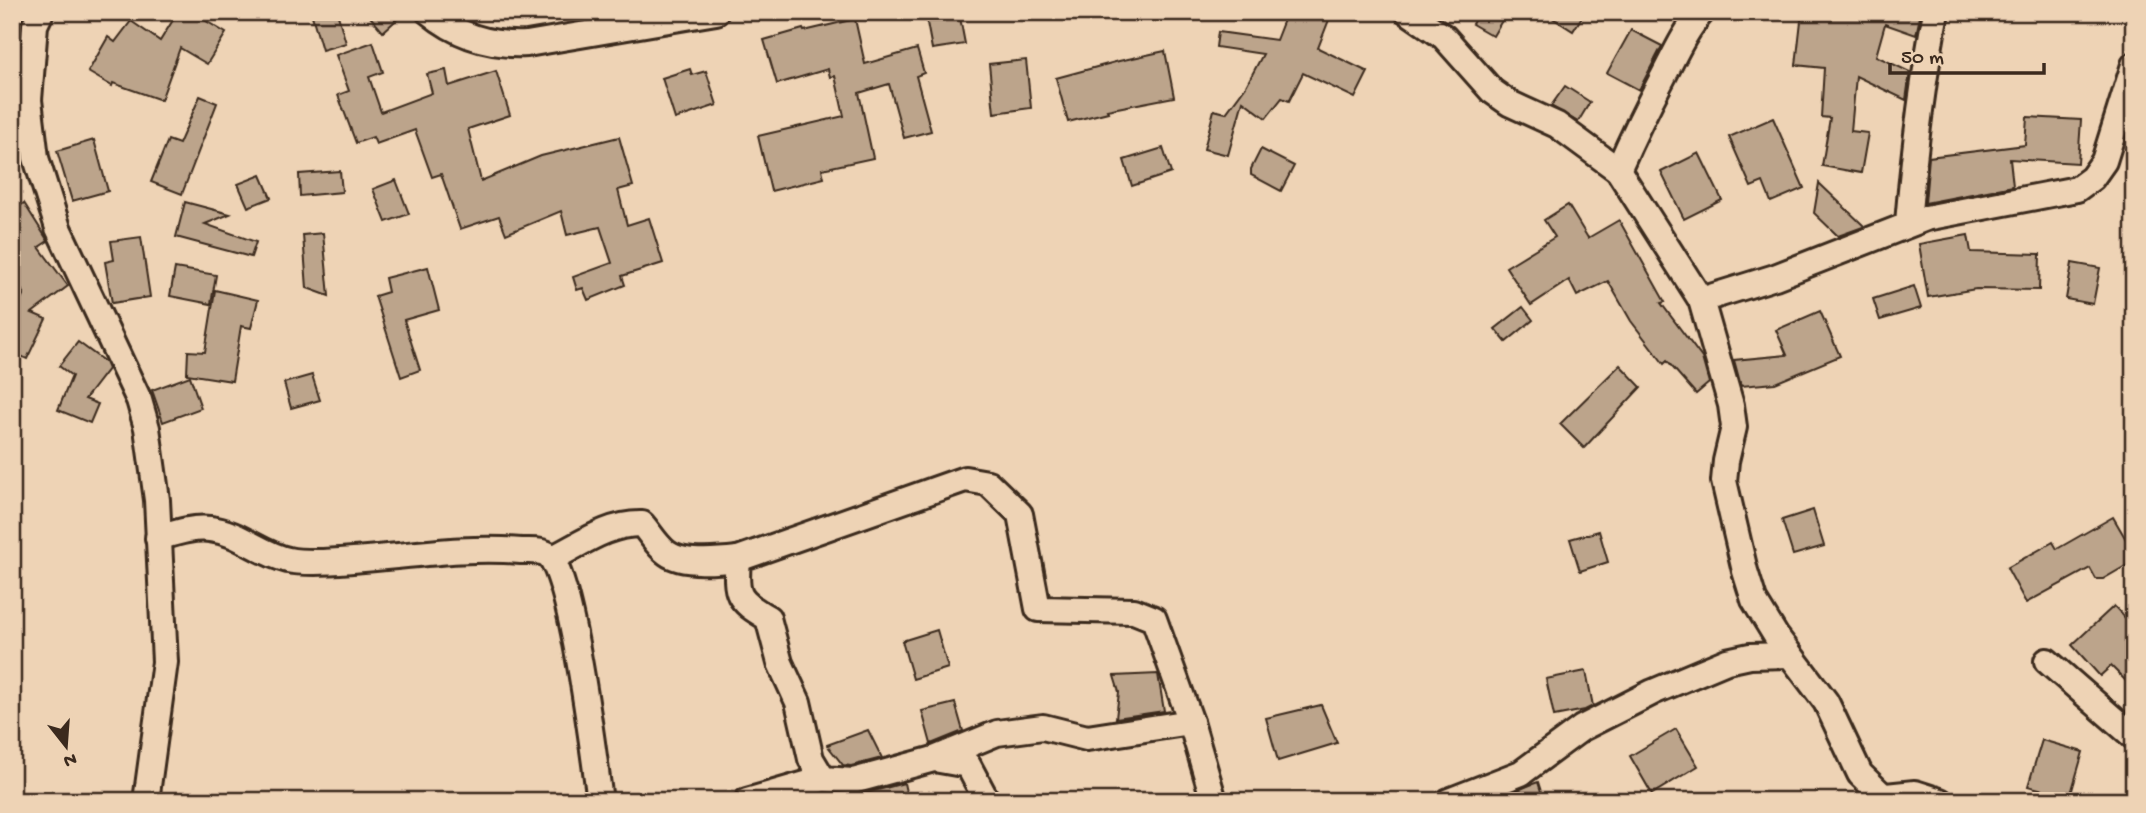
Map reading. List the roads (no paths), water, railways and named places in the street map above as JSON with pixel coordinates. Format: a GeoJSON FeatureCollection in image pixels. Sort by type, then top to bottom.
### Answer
{"type":"FeatureCollection","features":[{"type":"Feature","properties":{"kind":"street"},"geometry":{"type":"LineString","coordinates":[[41,12],[35,24],[24,156],[139,400],[147,428],[157,499],[165,662],[146,801]]}},
{"type":"Feature","properties":{"kind":"street"},"geometry":{"type":"LineString","coordinates":[[429,12],[460,32],[501,45],[527,44],[622,20],[716,12]]}},
{"type":"Feature","properties":{"kind":"street"},"geometry":{"type":"LineString","coordinates":[[1408,12],[1444,37],[1492,90],[1509,103],[1557,125],[1618,170],[1701,300],[1731,405],[1734,427],[1724,481],[1745,571],[1759,608],[1826,702],[1860,774],[1887,799],[1915,793],[1940,801]]}},
{"type":"Feature","properties":{"kind":"street"},"geometry":{"type":"LineString","coordinates":[[1618,170],[1680,44],[1702,12]]}},
{"type":"Feature","properties":{"kind":"street"},"geometry":{"type":"LineString","coordinates":[[1908,223],[1914,148],[1936,12]]}},
{"type":"Feature","properties":{"kind":"street"},"geometry":{"type":"LineString","coordinates":[[1701,300],[1775,277],[1908,223],[2077,189],[2092,178],[2104,161],[2134,65]]}},
{"type":"Feature","properties":{"kind":"street"},"geometry":{"type":"LineString","coordinates":[[553,558],[612,527],[626,523],[642,524],[664,551],[674,557],[714,562],[738,559],[965,479],[988,482],[1020,514],[1038,609],[1134,611],[1154,619],[1191,722],[1214,801]]}},
{"type":"Feature","properties":{"kind":"street"},"geometry":{"type":"LineString","coordinates":[[158,538],[188,530],[209,529],[232,534],[288,560],[315,562],[434,551],[498,549],[545,553],[553,558],[559,569],[574,634],[600,801]]}},
{"type":"Feature","properties":{"kind":"street"},"geometry":{"type":"LineString","coordinates":[[738,559],[736,582],[740,594],[744,604],[768,618],[780,663],[798,702],[811,759],[823,779]]}},
{"type":"Feature","properties":{"kind":"street"},"geometry":{"type":"LineString","coordinates":[[1449,801],[1521,773],[1582,728],[1653,692],[1727,661],[1750,656],[1790,655]]}},
{"type":"Feature","properties":{"kind":"street"},"geometry":{"type":"LineString","coordinates":[[2047,661],[2134,737]]}},
{"type":"Feature","properties":{"kind":"street"},"geometry":{"type":"LineString","coordinates":[[747,801],[823,779],[853,781],[934,759],[997,733],[1043,727],[1087,738],[1191,722]]}},
{"type":"Feature","properties":{"kind":"street"},"geometry":{"type":"LineString","coordinates":[[934,759],[968,765],[987,801]]}}]}
